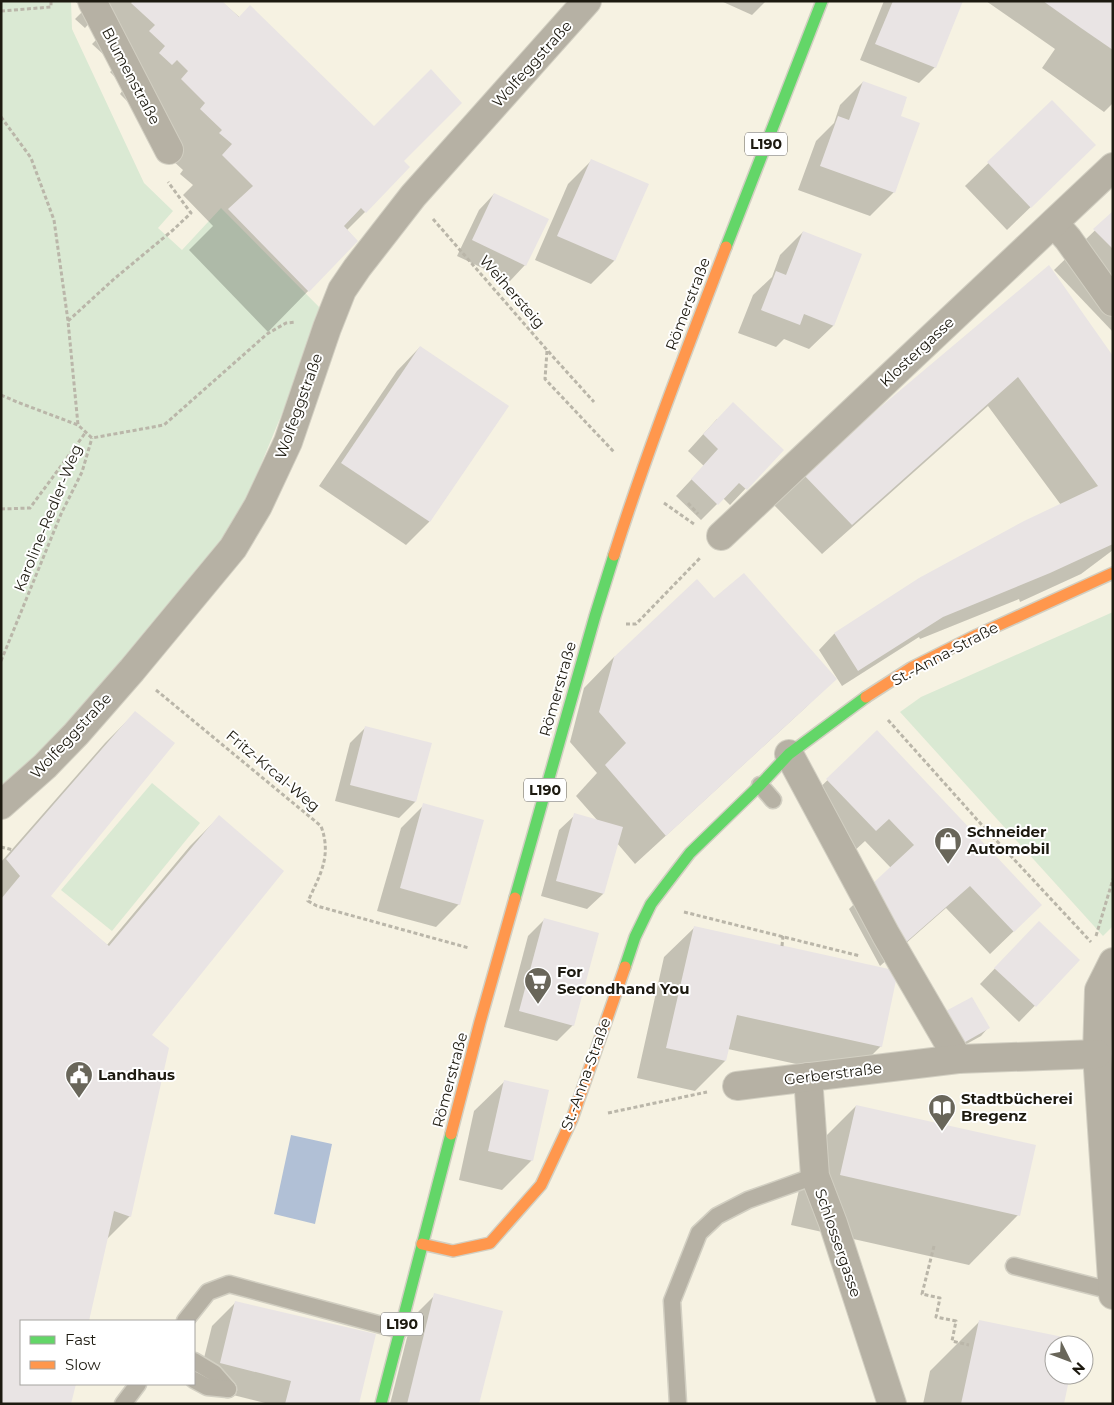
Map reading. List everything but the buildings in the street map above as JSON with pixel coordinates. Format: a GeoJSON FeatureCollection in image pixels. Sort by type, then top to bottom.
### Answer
{"type":"FeatureCollection","features":[{"type":"Feature","properties":{"kind":"main road","name":"Römerstraße"},"geometry":{"type":"LineString","coordinates":[[381,1404],[480,1022],[595,616],[637,484],[710,287],[822,1]]}},
{"type":"Feature","properties":{"kind":"main road","name":"St.-Anna-Straße"},"geometry":{"type":"LineString","coordinates":[[422,1244],[454,1251],[490,1243],[542,1185],[572,1119],[635,937],[651,904],[690,853],[789,754],[867,697],[911,668],[976,635],[1113,573]]}},
{"type":"Feature","properties":{"kind":"street","name":"Blumenstraße"},"geometry":{"type":"LineString","coordinates":[[92,1],[169,150]]}},
{"type":"Feature","properties":{"kind":"street","name":"Wolfeggstraße"},"geometry":{"type":"LineString","coordinates":[[1,805],[64,747],[132,670],[233,548],[258,506],[288,442],[342,290],[413,196],[588,1]]}},
{"type":"Feature","properties":{"kind":"street","name":"Klostergasse"},"geometry":{"type":"LineString","coordinates":[[721,536],[1113,167]]}},
{"type":"Feature","properties":{"kind":"street"},"geometry":{"type":"LineString","coordinates":[[1054,223],[1068,239],[1113,302]]}},
{"type":"Feature","properties":{"kind":"street"},"geometry":{"type":"LineString","coordinates":[[789,754],[886,935],[958,1059]]}},
{"type":"Feature","properties":{"kind":"street"},"geometry":{"type":"LineString","coordinates":[[1103,953],[1098,1054],[1112,1293]]}},
{"type":"Feature","properties":{"kind":"street","name":"Gerberstraße"},"geometry":{"type":"LineString","coordinates":[[737,1086],[958,1059],[1098,1054]]}},
{"type":"Feature","properties":{"kind":"street","name":"Schlossergasse"},"geometry":{"type":"LineString","coordinates":[[808,1077],[815,1176],[833,1223],[892,1404]]}},
{"type":"Feature","properties":{"kind":"lane"},"geometry":{"type":"LineString","coordinates":[[760,785],[773,800]]}},
{"type":"Feature","properties":{"kind":"lane"},"geometry":{"type":"LineString","coordinates":[[678,1404],[672,1301],[699,1233],[717,1216],[748,1200],[815,1176]]}},
{"type":"Feature","properties":{"kind":"lane"},"geometry":{"type":"LineString","coordinates":[[1014,1266],[1112,1293]]}},
{"type":"Feature","properties":{"kind":"lane"},"geometry":{"type":"LineString","coordinates":[[186,1320],[208,1292],[229,1284],[400,1330]]}},
{"type":"Feature","properties":{"kind":"lane"},"geometry":{"type":"LineString","coordinates":[[195,1361],[214,1373],[228,1389],[207,1387],[195,1381]]}},
{"type":"Feature","properties":{"kind":"lane"},"geometry":{"type":"LineString","coordinates":[[123,1404],[137,1385]]}},
{"type":"Feature","properties":{"kind":"path"},"geometry":{"type":"LineString","coordinates":[[1,11],[51,7],[51,1]]}},
{"type":"Feature","properties":{"kind":"path"},"geometry":{"type":"LineString","coordinates":[[1,117],[31,158],[54,220],[68,321],[78,425]]}},
{"type":"Feature","properties":{"kind":"path"},"geometry":{"type":"LineString","coordinates":[[68,321],[191,213],[165,177],[169,150]]}},
{"type":"Feature","properties":{"kind":"path","name":"Weihersteig"},"geometry":{"type":"LineString","coordinates":[[413,196],[594,402]]}},
{"type":"Feature","properties":{"kind":"path"},"geometry":{"type":"LineString","coordinates":[[1,394],[78,425],[92,438],[164,425],[267,334],[286,323],[302,321]]}},
{"type":"Feature","properties":{"kind":"path"},"geometry":{"type":"LineString","coordinates":[[547,350],[545,379],[620,457]]}},
{"type":"Feature","properties":{"kind":"path"},"geometry":{"type":"LineString","coordinates":[[1,510],[30,508],[86,432]]}},
{"type":"Feature","properties":{"kind":"path","name":"Karoline-Redler-Weg"},"geometry":{"type":"LineString","coordinates":[[1,661],[61,514],[82,472],[92,438]]}},
{"type":"Feature","properties":{"kind":"path"},"geometry":{"type":"LineString","coordinates":[[660,500],[696,525]]}},
{"type":"Feature","properties":{"kind":"path"},"geometry":{"type":"LineString","coordinates":[[623,624],[636,624],[721,536]]}},
{"type":"Feature","properties":{"kind":"path","name":"Fritz-Krcal-Weg"},"geometry":{"type":"LineString","coordinates":[[132,670],[321,826],[326,844],[326,854],[320,876],[308,901],[317,906],[472,949]]}},
{"type":"Feature","properties":{"kind":"path"},"geometry":{"type":"LineString","coordinates":[[867,697],[981,824],[1103,953]]}},
{"type":"Feature","properties":{"kind":"path"},"geometry":{"type":"LineString","coordinates":[[1,847],[13,850]]}},
{"type":"Feature","properties":{"kind":"path"},"geometry":{"type":"LineString","coordinates":[[1103,953],[1113,879]]}},
{"type":"Feature","properties":{"kind":"path"},"geometry":{"type":"LineString","coordinates":[[651,904],[852,954]]}},
{"type":"Feature","properties":{"kind":"path"},"geometry":{"type":"LineString","coordinates":[[782,946],[783,936]]}},
{"type":"Feature","properties":{"kind":"path"},"geometry":{"type":"LineString","coordinates":[[572,1119],[737,1086]]}},
{"type":"Feature","properties":{"kind":"path"},"geometry":{"type":"LineString","coordinates":[[934,1246],[922,1294],[940,1298],[936,1317],[956,1321],[952,1341],[969,1345]]}},
{"type":"Feature","properties":{"kind":"green space"},"geometry":{"type":"Polygon","coordinates":[[[1,1],[71,1],[72,29],[144,183],[173,211],[158,228],[182,250],[221,208],[324,312],[250,491],[228,532],[127,667],[95,700],[1,787],[1,1]]]}},
{"type":"Feature","properties":{"kind":"green space"},"geometry":{"type":"Polygon","coordinates":[[[1113,612],[1113,926],[1103,936],[900,712],[921,697],[1113,612]]]}},
{"type":"Feature","properties":{"kind":"green space"},"geometry":{"type":"Polygon","coordinates":[[[152,783],[200,823],[112,931],[61,890],[152,783]]]}},
{"type":"Feature","properties":{"kind":"water"},"geometry":{"type":"Polygon","coordinates":[[[291,1135],[332,1144],[315,1224],[274,1214],[291,1135]]]}},
{"type":"Feature","properties":{"kind":"traffic: fast"},"geometry":{"type":"LineString","coordinates":[[726,247],[822,1]]}},
{"type":"Feature","properties":{"kind":"traffic: fast"},"geometry":{"type":"LineString","coordinates":[[515,898],[614,555]]}},
{"type":"Feature","properties":{"kind":"traffic: fast"},"geometry":{"type":"LineString","coordinates":[[625,967],[635,937],[651,904],[690,853],[789,754],[866,697]]}},
{"type":"Feature","properties":{"kind":"traffic: fast"},"geometry":{"type":"LineString","coordinates":[[381,1404],[451,1134]]}},
{"type":"Feature","properties":{"kind":"traffic: slow"},"geometry":{"type":"LineString","coordinates":[[614,555],[654,439],[726,247]]}},
{"type":"Feature","properties":{"kind":"traffic: slow"},"geometry":{"type":"LineString","coordinates":[[866,697],[911,668],[977,635],[1113,573]]}},
{"type":"Feature","properties":{"kind":"traffic: slow"},"geometry":{"type":"LineString","coordinates":[[451,1134],[515,898]]}},
{"type":"Feature","properties":{"kind":"traffic: slow"},"geometry":{"type":"LineString","coordinates":[[422,1244],[453,1251],[490,1243],[541,1185],[572,1119],[625,967]]}},
{"type":"Feature","properties":{"kind":"place","name":"Schneider Automobil"},"geometry":{"type":"Point","coordinates":[948,865]}},
{"type":"Feature","properties":{"kind":"place","name":"For Secondhand You"},"geometry":{"type":"Point","coordinates":[538,1005]}},
{"type":"Feature","properties":{"kind":"place","name":"Landhaus"},"geometry":{"type":"Point","coordinates":[79,1099]}},
{"type":"Feature","properties":{"kind":"place","name":"Stadtbücherei Bregenz"},"geometry":{"type":"Point","coordinates":[942,1132]}}]}
